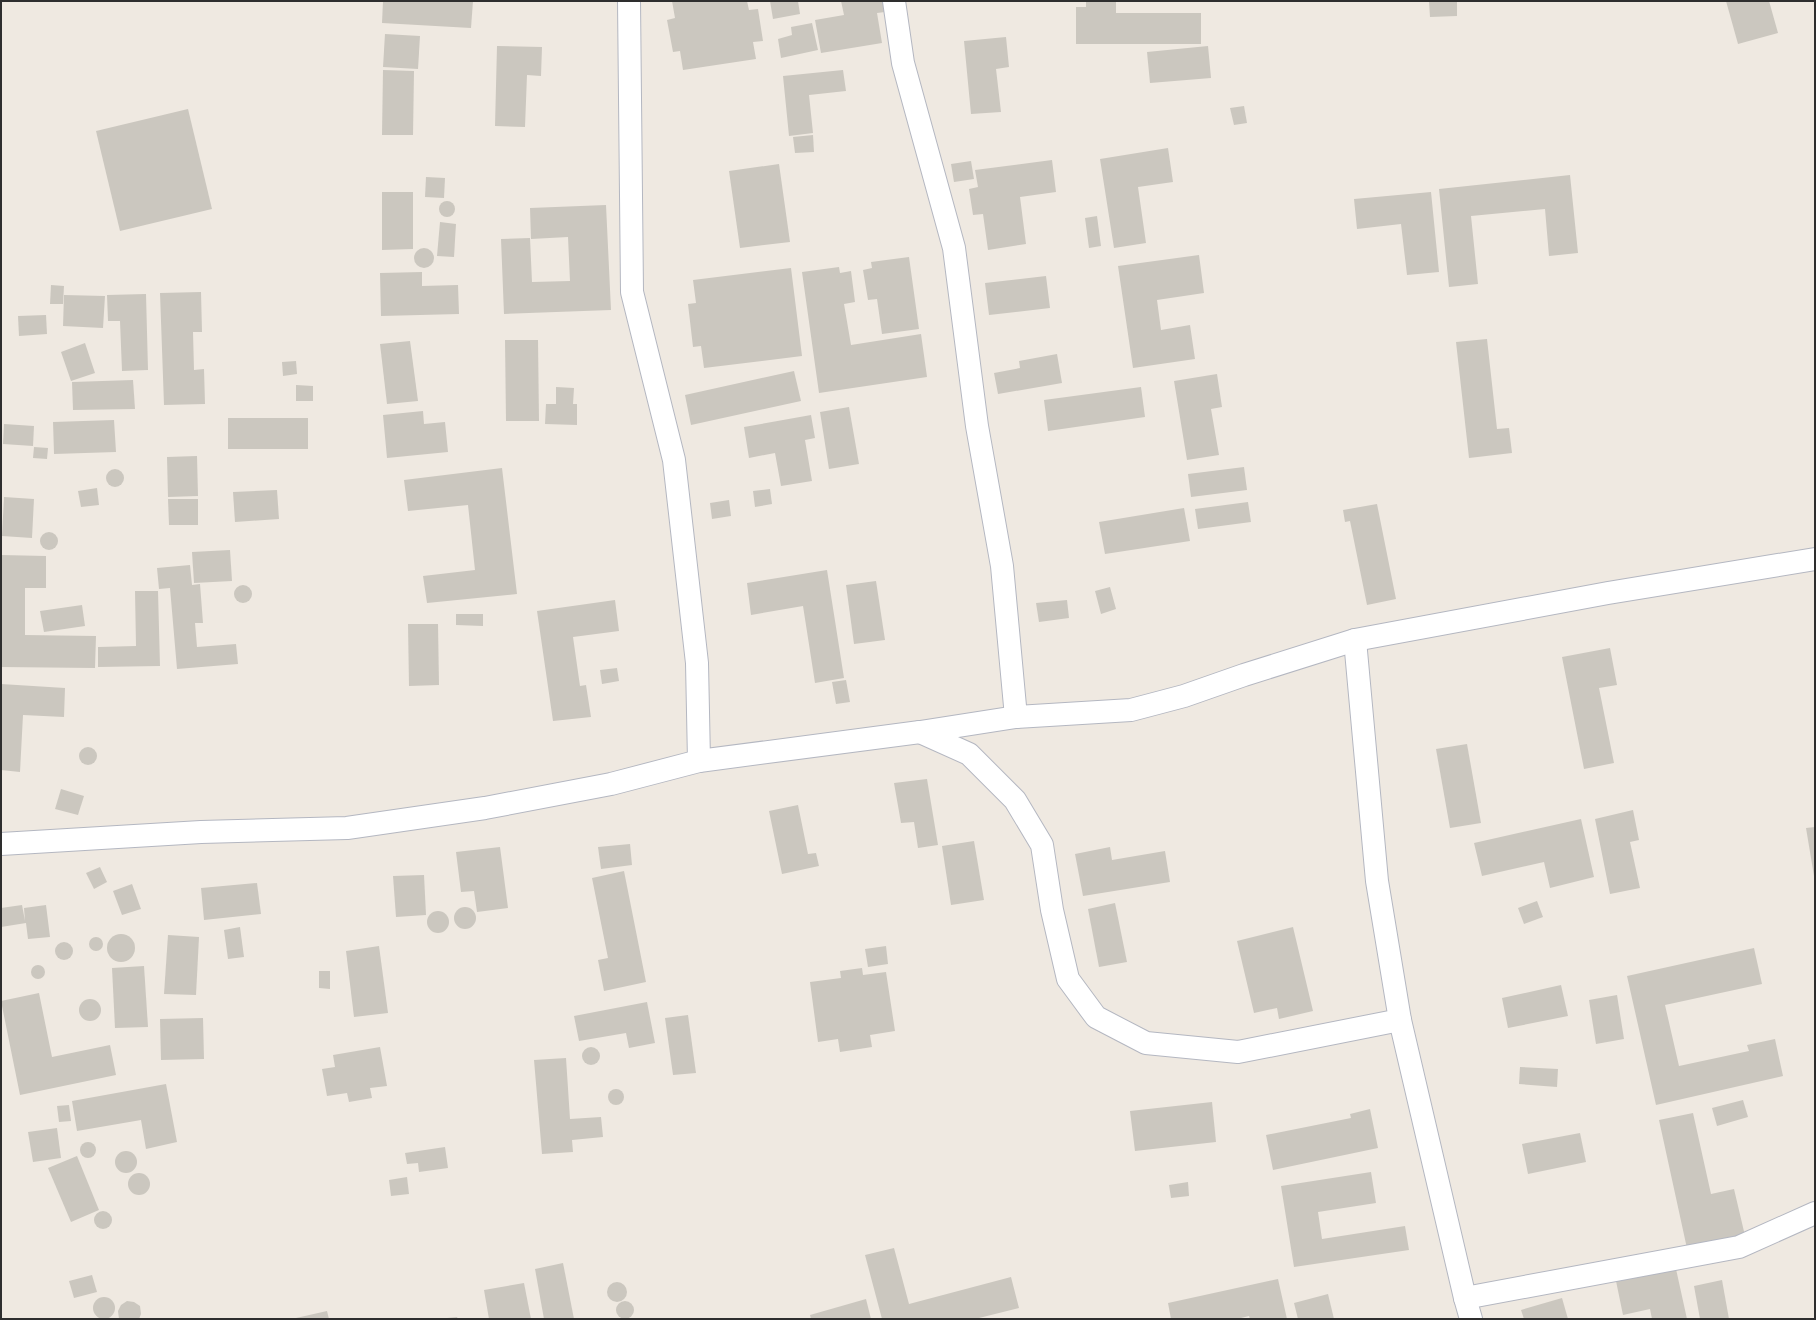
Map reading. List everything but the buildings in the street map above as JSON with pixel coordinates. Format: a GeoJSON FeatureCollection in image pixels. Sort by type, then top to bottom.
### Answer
{"type":"FeatureCollection","features":[{"type":"Feature","properties":{"kind":"street"},"geometry":{"type":"LineString","coordinates":[[629,1],[632,292],[674,460],[697,663],[699,761]]}},
{"type":"Feature","properties":{"kind":"street"},"geometry":{"type":"LineString","coordinates":[[894,1],[903,63],[954,248],[977,426],[1002,566],[1016,717]]}},
{"type":"Feature","properties":{"kind":"street"},"geometry":{"type":"LineString","coordinates":[[1,844],[201,832],[347,828],[485,808],[611,784],[699,761],[920,732],[1016,717],[1131,710],[1184,696],[1244,675],[1355,640],[1608,593],[1815,559]]}},
{"type":"Feature","properties":{"kind":"street"},"geometry":{"type":"LineString","coordinates":[[1355,640],[1377,881],[1400,1020],[1465,1298],[1472,1319]]}},
{"type":"Feature","properties":{"kind":"street"},"geometry":{"type":"LineString","coordinates":[[920,732],[969,754],[1015,800],[1042,845],[1052,910],[1068,979],[1096,1017],[1146,1043],[1238,1052],[1400,1020]]}},
{"type":"Feature","properties":{"kind":"street"},"geometry":{"type":"LineString","coordinates":[[1465,1298],[1739,1247],[1815,1213]]}}]}
